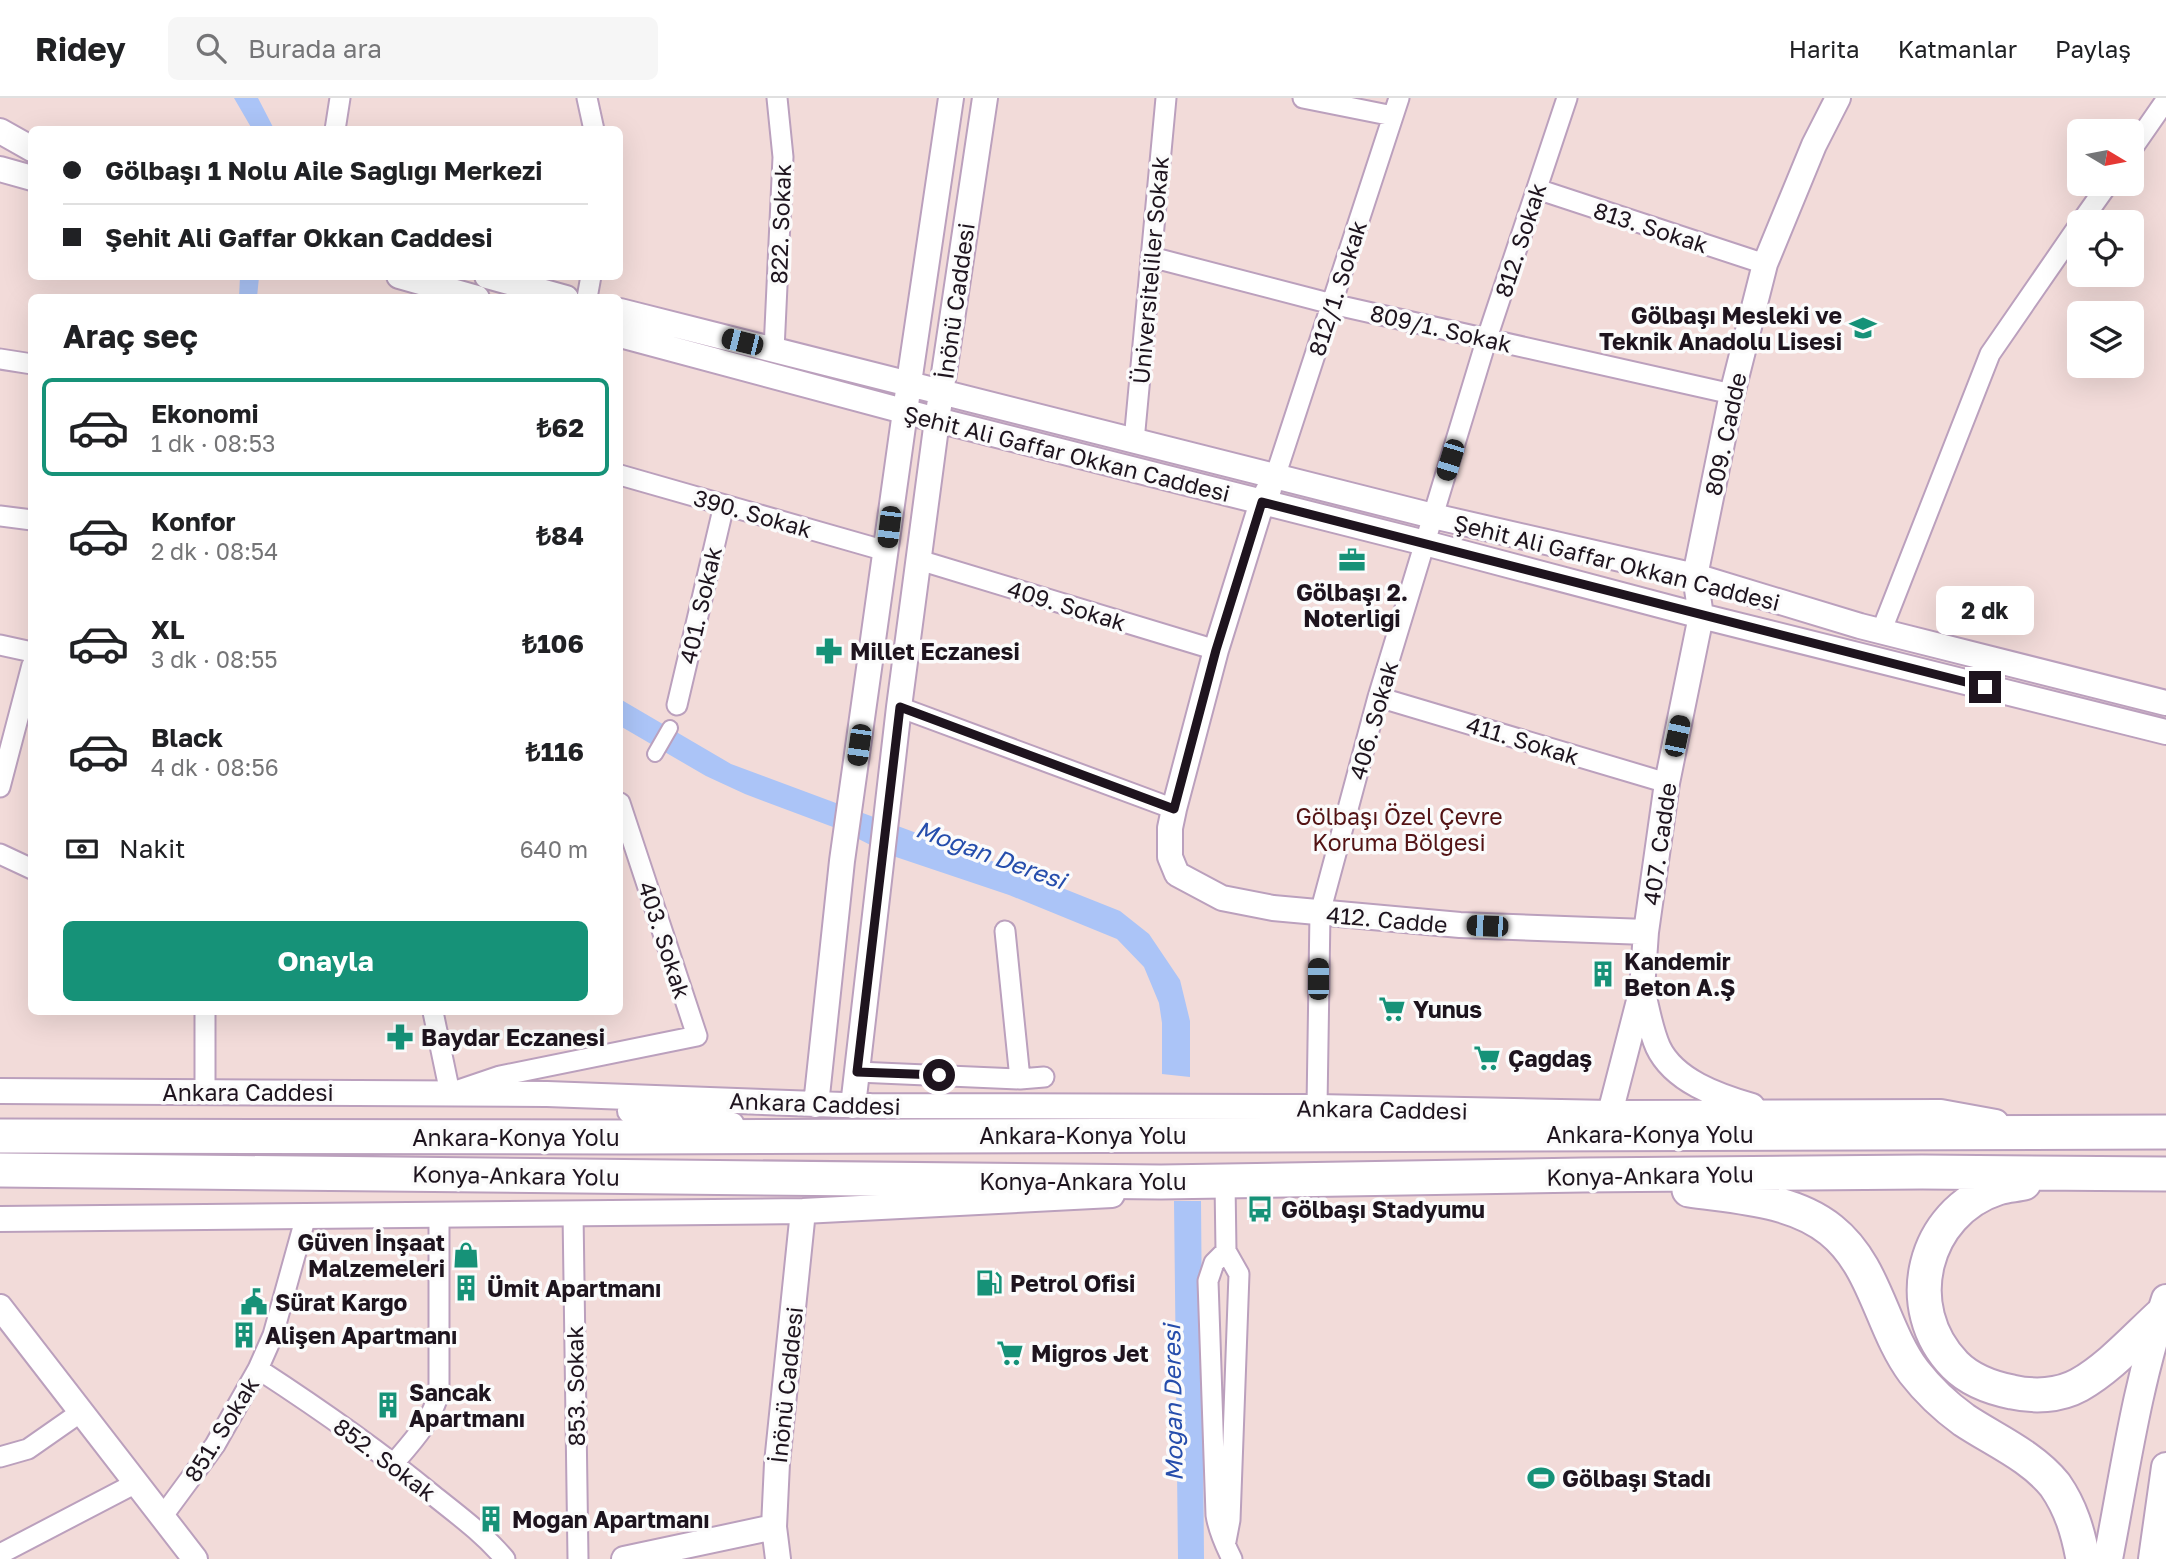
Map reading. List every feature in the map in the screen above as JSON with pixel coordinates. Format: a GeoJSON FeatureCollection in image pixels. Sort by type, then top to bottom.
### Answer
{"type":"FeatureCollection","features":[{"type":"Feature","properties":{"kind":"highway","name":"Ankara-Konya Yolu"},"geometry":{"type":"LineString","coordinates":[[0,1136],[816,1121],[2166,1132]]}},
{"type":"Feature","properties":{"kind":"highway","name":"Konya-Ankara Yolu"},"geometry":{"type":"LineString","coordinates":[[0,1170],[1161,1182],[1583,1175],[2165,1174]]}},
{"type":"Feature","properties":{"kind":"highway"},"geometry":{"type":"LineString","coordinates":[[2086,1173],[1999,1187],[1975,1198],[1943,1227],[1926,1265],[1924,1288],[1925,1309],[1940,1344],[1954,1364],[1970,1377],[2003,1390],[2041,1396],[2078,1385],[2114,1358],[2163,1308]]}},
{"type":"Feature","properties":{"kind":"highway"},"geometry":{"type":"LineString","coordinates":[[1583,1175],[1779,1205],[1807,1215],[1831,1230],[1856,1258],[1877,1297],[1896,1343],[1927,1387],[1963,1419],[2019,1454],[2053,1484],[2069,1508],[2078,1531],[2083,1559]]}},
{"type":"Feature","properties":{"kind":"main road"},"geometry":{"type":"LineString","coordinates":[[2108,1559],[2132,1429],[2163,1308]]}},
{"type":"Feature","properties":{"kind":"main road"},"geometry":{"type":"LineString","coordinates":[[2153,1559],[2166,1466]]}},
{"type":"Feature","properties":{"kind":"street"},"geometry":{"type":"LineString","coordinates":[[336,126],[340,98]]}},
{"type":"Feature","properties":{"kind":"street"},"geometry":{"type":"LineString","coordinates":[[587,98],[593,126]]}},
{"type":"Feature","properties":{"kind":"street","name":"822. Sokak"},"geometry":{"type":"LineString","coordinates":[[774,350],[783,157],[777,98]]}},
{"type":"Feature","properties":{"kind":"street"},"geometry":{"type":"LineString","coordinates":[[816,1121],[842,861],[951,98]]}},
{"type":"Feature","properties":{"kind":"street","name":"İnönü Caddesi"},"geometry":{"type":"LineString","coordinates":[[853,1106],[937,421],[985,98]]}},
{"type":"Feature","properties":{"kind":"street","name":"Üniversiteliler Sokak"},"geometry":{"type":"LineString","coordinates":[[1135,441],[1166,98]]}},
{"type":"Feature","properties":{"kind":"street"},"geometry":{"type":"LineString","coordinates":[[1303,98],[1396,107]]}},
{"type":"Feature","properties":{"kind":"street","name":"812. Sokak"},"geometry":{"type":"LineString","coordinates":[[1425,543],[1487,338],[1567,98]]}},
{"type":"Feature","properties":{"kind":"street","name":"809. Cadde"},"geometry":{"type":"LineString","coordinates":[[1695,576],[1732,394],[1765,264],[1814,145],[1838,98]]}},
{"type":"Feature","properties":{"kind":"street"},"geometry":{"type":"LineString","coordinates":[[2144,132],[2166,100]]}},
{"type":"Feature","properties":{"kind":"street","name":"812/1. Sokak"},"geometry":{"type":"LineString","coordinates":[[1275,477],[1396,107]]}},
{"type":"Feature","properties":{"kind":"street"},"geometry":{"type":"LineString","coordinates":[[0,131],[28,147]]}},
{"type":"Feature","properties":{"kind":"street"},"geometry":{"type":"LineString","coordinates":[[0,169],[28,177]]}},
{"type":"Feature","properties":{"kind":"street","name":"813. Sokak"},"geometry":{"type":"LineString","coordinates":[[1536,189],[1765,264]]}},
{"type":"Feature","properties":{"kind":"street"},"geometry":{"type":"LineString","coordinates":[[1881,632],[1990,354],[2067,243]]}},
{"type":"Feature","properties":{"kind":"street","name":"809/1. Sokak"},"geometry":{"type":"LineString","coordinates":[[1151,257],[1332,304],[1732,394]]}},
{"type":"Feature","properties":{"kind":"street"},"geometry":{"type":"LineString","coordinates":[[413,280],[463,294]]}},
{"type":"Feature","properties":{"kind":"street"},"geometry":{"type":"LineString","coordinates":[[501,280],[552,294]]}},
{"type":"Feature","properties":{"kind":"street","name":"Şehit Ali Gaffar Okkan Caddesi"},"geometry":{"type":"LineString","coordinates":[[623,312],[1433,516],[1695,576],[1881,632],[2166,703]]}},
{"type":"Feature","properties":{"kind":"street","name":"Şehit Ali Gaffar Okkan Caddesi"},"geometry":{"type":"LineString","coordinates":[[623,336],[937,421],[2166,732]]}},
{"type":"Feature","properties":{"kind":"street"},"geometry":{"type":"LineString","coordinates":[[0,359],[28,363]]}},
{"type":"Feature","properties":{"kind":"street","name":"390. Sokak"},"geometry":{"type":"LineString","coordinates":[[623,476],[886,551]]}},
{"type":"Feature","properties":{"kind":"street"},"geometry":{"type":"LineString","coordinates":[[900,707],[1174,809],[1216,650],[1262,502],[1275,477]]}},
{"type":"Feature","properties":{"kind":"street","name":"401. Sokak"},"geometry":{"type":"LineString","coordinates":[[677,705],[724,505]]}},
{"type":"Feature","properties":{"kind":"street"},"geometry":{"type":"LineString","coordinates":[[0,516],[28,520]]}},
{"type":"Feature","properties":{"kind":"street","name":"406. Sokak"},"geometry":{"type":"LineString","coordinates":[[1317,1107],[1320,913],[1378,697],[1425,543]]}},
{"type":"Feature","properties":{"kind":"street","name":"409. Sokak"},"geometry":{"type":"LineString","coordinates":[[919,560],[1216,650]]}},
{"type":"Feature","properties":{"kind":"street","name":"407. Cadde"},"geometry":{"type":"LineString","coordinates":[[1642,989],[1646,932],[1667,783],[1701,616],[1695,576]]}},
{"type":"Feature","properties":{"kind":"street"},"geometry":{"type":"LineString","coordinates":[[0,645],[28,651]]}},
{"type":"Feature","properties":{"kind":"street"},"geometry":{"type":"LineString","coordinates":[[0,787],[28,680]]}},
{"type":"Feature","properties":{"kind":"street","name":"411. Sokak"},"geometry":{"type":"LineString","coordinates":[[1378,697],[1667,783]]}},
{"type":"Feature","properties":{"kind":"street"},"geometry":{"type":"LineString","coordinates":[[655,754],[670,728]]}},
{"type":"Feature","properties":{"kind":"street"},"geometry":{"type":"LineString","coordinates":[[854,778],[890,788]]}},
{"type":"Feature","properties":{"kind":"street","name":"412. Cadde"},"geometry":{"type":"LineString","coordinates":[[1174,809],[1170,828],[1170,857],[1177,874],[1222,898],[1273,908],[1460,925],[1646,932]]}},
{"type":"Feature","properties":{"kind":"street","name":"403. Sokak"},"geometry":{"type":"LineString","coordinates":[[450,1093],[500,1076],[697,1036],[623,816]]}},
{"type":"Feature","properties":{"kind":"street"},"geometry":{"type":"LineString","coordinates":[[0,854],[28,867]]}},
{"type":"Feature","properties":{"kind":"street"},"geometry":{"type":"LineString","coordinates":[[842,861],[880,869]]}},
{"type":"Feature","properties":{"kind":"street"},"geometry":{"type":"LineString","coordinates":[[1005,931],[1020,1079]]}},
{"type":"Feature","properties":{"kind":"street"},"geometry":{"type":"LineString","coordinates":[[1642,989],[1658,1046],[1682,1075],[1719,1095],[1774,1112]]}},
{"type":"Feature","properties":{"kind":"street"},"geometry":{"type":"LineString","coordinates":[[1610,1113],[1642,989]]}},
{"type":"Feature","properties":{"kind":"street"},"geometry":{"type":"LineString","coordinates":[[205,1015],[205,1092]]}},
{"type":"Feature","properties":{"kind":"street"},"geometry":{"type":"LineString","coordinates":[[434,1015],[450,1093]]}},
{"type":"Feature","properties":{"kind":"street"},"geometry":{"type":"LineString","coordinates":[[857,1072],[1020,1079],[1044,1077]]}},
{"type":"Feature","properties":{"kind":"street","name":"Ankara Caddesi"},"geometry":{"type":"LineString","coordinates":[[0,1091],[493,1093],[816,1121],[853,1106],[1317,1107],[1610,1113],[1941,1112],[2048,1133]]}},
{"type":"Feature","properties":{"kind":"street"},"geometry":{"type":"LineString","coordinates":[[0,1219],[803,1211],[1107,1196],[1161,1182]]}},
{"type":"Feature","properties":{"kind":"street"},"geometry":{"type":"LineString","coordinates":[[1225,1182],[1226,1251],[1239,1274],[1229,1550]]}},
{"type":"Feature","properties":{"kind":"street","name":"İnönü Caddesi"},"geometry":{"type":"LineString","coordinates":[[778,1559],[774,1527],[777,1463],[803,1211]]}},
{"type":"Feature","properties":{"kind":"street","name":"853. Sokak"},"geometry":{"type":"LineString","coordinates":[[573,1212],[578,1559]]}},
{"type":"Feature","properties":{"kind":"street"},"geometry":{"type":"LineString","coordinates":[[394,1463],[424,1428],[439,1392],[439,1213]]}},
{"type":"Feature","properties":{"kind":"street","name":"851. Sokak"},"geometry":{"type":"LineString","coordinates":[[162,1517],[215,1445],[258,1369],[273,1335],[306,1216]]}},
{"type":"Feature","properties":{"kind":"street"},"geometry":{"type":"LineString","coordinates":[[1226,1251],[1214,1263],[1208,1282],[1216,1515],[1229,1550]]}},
{"type":"Feature","properties":{"kind":"street"},"geometry":{"type":"LineString","coordinates":[[0,1307],[195,1559]]}},
{"type":"Feature","properties":{"kind":"street","name":"852. Sokak"},"geometry":{"type":"LineString","coordinates":[[258,1369],[345,1426],[394,1463],[479,1532],[505,1559]]}},
{"type":"Feature","properties":{"kind":"street"},"geometry":{"type":"LineString","coordinates":[[0,1457],[28,1449],[81,1412]]}},
{"type":"Feature","properties":{"kind":"street"},"geometry":{"type":"LineString","coordinates":[[0,1554],[136,1483]]}},
{"type":"Feature","properties":{"kind":"street"},"geometry":{"type":"LineString","coordinates":[[624,1559],[774,1527]]}},
{"type":"Feature","properties":{"kind":"green space","name":"Gölbaşı Özel Çevre Koruma Bölgesi"},"geometry":{"type":"Polygon","coordinates":[[[0,98],[2166,98],[2166,1559],[0,1559],[0,98]]]}},
{"type":"Feature","properties":{"kind":"water"},"geometry":{"type":"Polygon","coordinates":[[[234,98],[258,98],[272,126],[250,126],[234,98]]]}},
{"type":"Feature","properties":{"kind":"water"},"geometry":{"type":"Polygon","coordinates":[[[240,280],[259,280],[257,294],[239,294],[240,280]]]}},
{"type":"Feature","properties":{"kind":"water"},"geometry":{"type":"Polygon","coordinates":[[[623,701],[731,764],[1120,911],[1149,934],[1180,980],[1190,1021],[1190,1077],[1162,1074],[1162,1023],[1159,1003],[1144,967],[1117,939],[1009,895],[890,855],[841,830],[745,794],[706,776],[623,728],[623,701]]]}},
{"type":"Feature","properties":{"kind":"water"},"geometry":{"type":"Polygon","coordinates":[[[1174,1201],[1201,1201],[1204,1559],[1178,1559],[1174,1201]]]}},
{"type":"Feature","properties":{"kind":"place","name":"Gölbaşı Mesleki ve Teknik Anadolu Lisesi"},"geometry":{"type":"Point","coordinates":[1863,328]}},
{"type":"Feature","properties":{"kind":"place","name":"Gölbaşı 2. Noterliği"},"geometry":{"type":"Point","coordinates":[1352,560]}},
{"type":"Feature","properties":{"kind":"place","name":"Millet Eczanesi"},"geometry":{"type":"Point","coordinates":[829,651]}},
{"type":"Feature","properties":{"kind":"place","name":"Kandemir Beton A.Ş"},"geometry":{"type":"Point","coordinates":[1603,974]}},
{"type":"Feature","properties":{"kind":"place","name":"Yunus"},"geometry":{"type":"Point","coordinates":[1392,1009]}},
{"type":"Feature","properties":{"kind":"place","name":"Baydar Eczanesi"},"geometry":{"type":"Point","coordinates":[400,1037]}},
{"type":"Feature","properties":{"kind":"place","name":"Çağdaş"},"geometry":{"type":"Point","coordinates":[1487,1058]}},
{"type":"Feature","properties":{"kind":"place","name":"Gölbaşı Stadyumu"},"geometry":{"type":"Point","coordinates":[1260,1209]}},
{"type":"Feature","properties":{"kind":"place","name":"Güven İnşaat Malzemeleri"},"geometry":{"type":"Point","coordinates":[466,1255]}},
{"type":"Feature","properties":{"kind":"place","name":"Petrol Ofisi"},"geometry":{"type":"Point","coordinates":[989,1283]}},
{"type":"Feature","properties":{"kind":"place","name":"Ümit Apartmanı"},"geometry":{"type":"Point","coordinates":[466,1288]}},
{"type":"Feature","properties":{"kind":"place","name":"Sürat Kargo"},"geometry":{"type":"Point","coordinates":[254,1302]}},
{"type":"Feature","properties":{"kind":"place","name":"Alişen Apartmanı"},"geometry":{"type":"Point","coordinates":[244,1335]}},
{"type":"Feature","properties":{"kind":"place","name":"Migros Jet"},"geometry":{"type":"Point","coordinates":[1010,1353]}},
{"type":"Feature","properties":{"kind":"place","name":"Sancak Apartmanı"},"geometry":{"type":"Point","coordinates":[388,1405]}},
{"type":"Feature","properties":{"kind":"place","name":"Gölbaşı Stadı"},"geometry":{"type":"Point","coordinates":[1541,1478]}},
{"type":"Feature","properties":{"kind":"place","name":"Moğan Apartmanı"},"geometry":{"type":"Point","coordinates":[491,1519]}},
{"type":"Feature","properties":{"kind":"route"},"geometry":{"type":"LineString","coordinates":[[939,1075],[857,1072],[900,707],[1174,809],[1216,650],[1262,502],[1985,687]]}},
{"type":"Feature","properties":{"kind":"water label","name":"Mogan Deresi"},"geometry":{"type":"Point","coordinates":[991,854]}},
{"type":"Feature","properties":{"kind":"water label","name":"Mogan Deresi"},"geometry":{"type":"Point","coordinates":[1172,1403]}}]}
